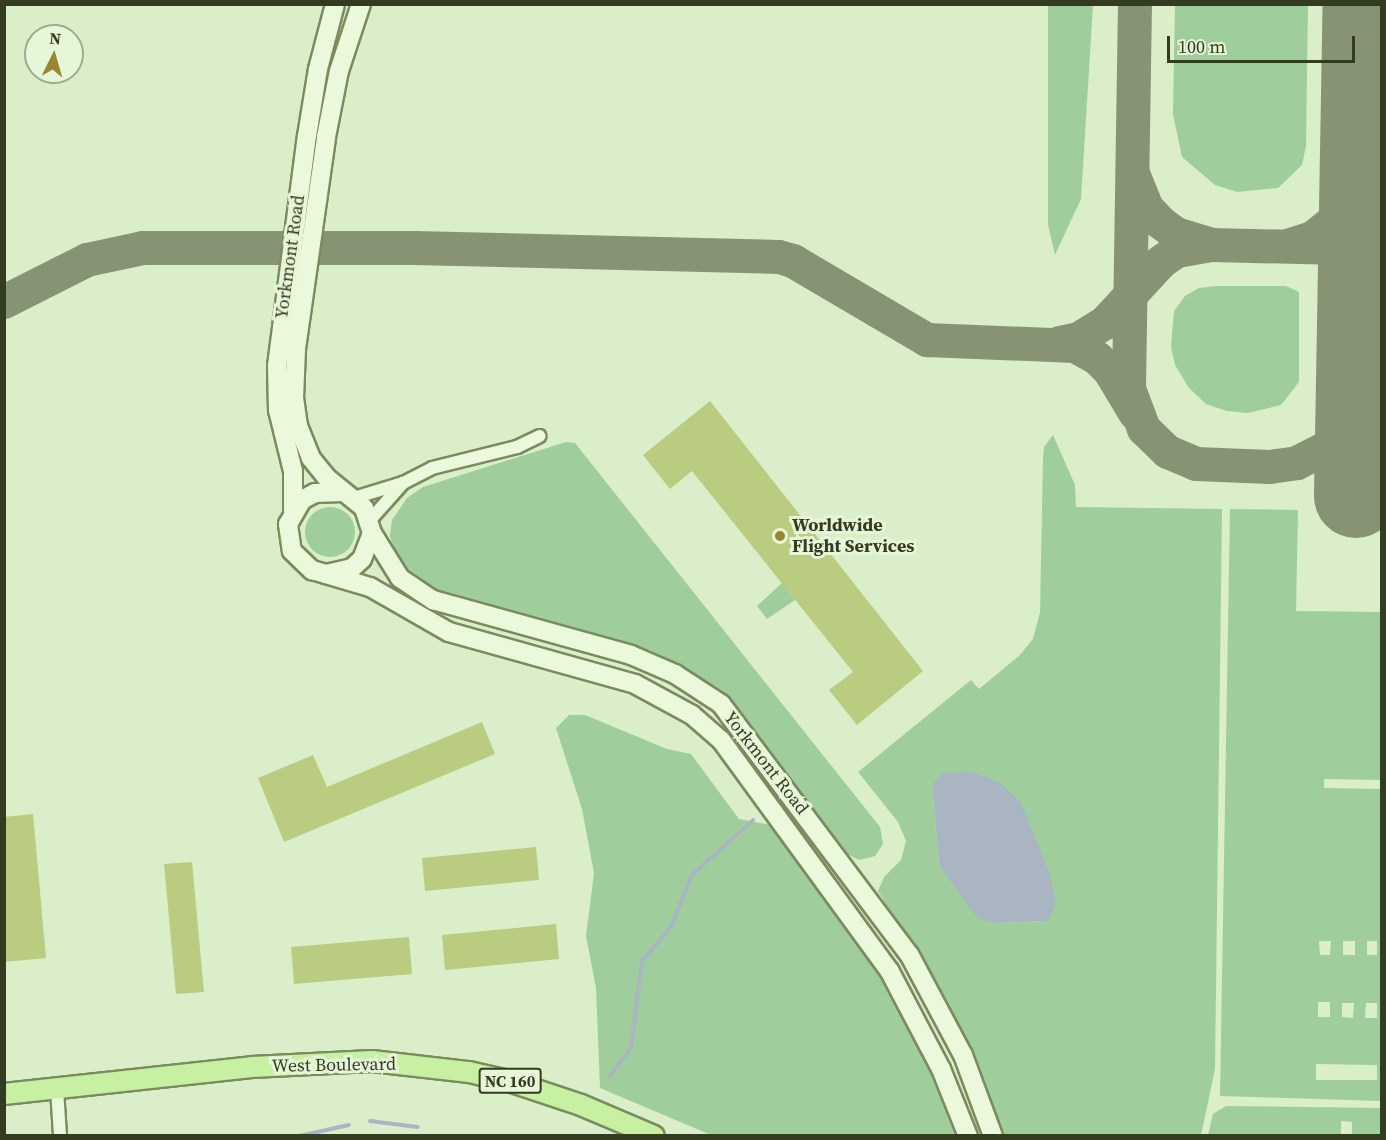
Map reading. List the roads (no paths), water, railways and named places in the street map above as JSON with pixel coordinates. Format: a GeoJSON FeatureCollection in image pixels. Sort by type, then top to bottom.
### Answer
{"type":"FeatureCollection","features":[{"type":"Feature","properties":{"kind":"main road","name":"West Boulevard"},"geometry":{"type":"LineString","coordinates":[[4,1094],[317,1062],[422,1065],[509,1081],[581,1105],[654,1136]]}},
{"type":"Feature","properties":{"kind":"street","name":"Yorkmont Road"},"geometry":{"type":"LineString","coordinates":[[335,4],[318,69],[307,136],[277,366],[278,410],[293,471],[293,511],[288,524],[292,551],[301,562],[326,574],[370,586],[449,632],[620,678],[692,715],[721,740],[837,897],[912,1011],[968,1136]]}},
{"type":"Feature","properties":{"kind":"street","name":"Yorkmont Road"},"geometry":{"type":"LineString","coordinates":[[361,4],[339,70],[326,137],[295,374],[296,413],[306,449],[318,468],[348,495],[371,527],[392,569],[408,585],[433,600],[631,655],[708,694],[736,720],[909,954],[943,1015],[993,1136]]}},
{"type":"Feature","properties":{"kind":"street"},"geometry":{"type":"LineString","coordinates":[[293,511],[315,493],[348,495],[403,483],[432,468],[518,447],[540,436]]}},
{"type":"Feature","properties":{"kind":"street"},"geometry":{"type":"LineString","coordinates":[[326,574],[339,573],[362,559],[371,527],[403,483]]}},
{"type":"Feature","properties":{"kind":"street"},"geometry":{"type":"LineString","coordinates":[[837,897],[858,882]]}},
{"type":"Feature","properties":{"kind":"street"},"geometry":{"type":"LineString","coordinates":[[57,1089],[60,1136]]}},
{"type":"Feature","properties":{"kind":"water"},"geometry":{"type":"Polygon","coordinates":[[[972,772],[1000,783],[1021,803],[1050,874],[1056,903],[1048,921],[998,923],[978,919],[939,865],[932,785],[943,773],[972,772]]]}},
{"type":"Feature","properties":{"kind":"waterway"},"geometry":{"type":"LineString","coordinates":[[610,1076],[631,1047],[642,961],[671,927],[692,875],[753,820]]}},
{"type":"Feature","properties":{"kind":"waterway"},"geometry":{"type":"LineString","coordinates":[[370,1121],[418,1127]]}},
{"type":"Feature","properties":{"kind":"waterway"},"geometry":{"type":"LineString","coordinates":[[299,1136],[349,1125]]}},
{"type":"Feature","properties":{"kind":"place","name":"Worldwide Flight Services"},"geometry":{"type":"Point","coordinates":[780,536]}}]}
